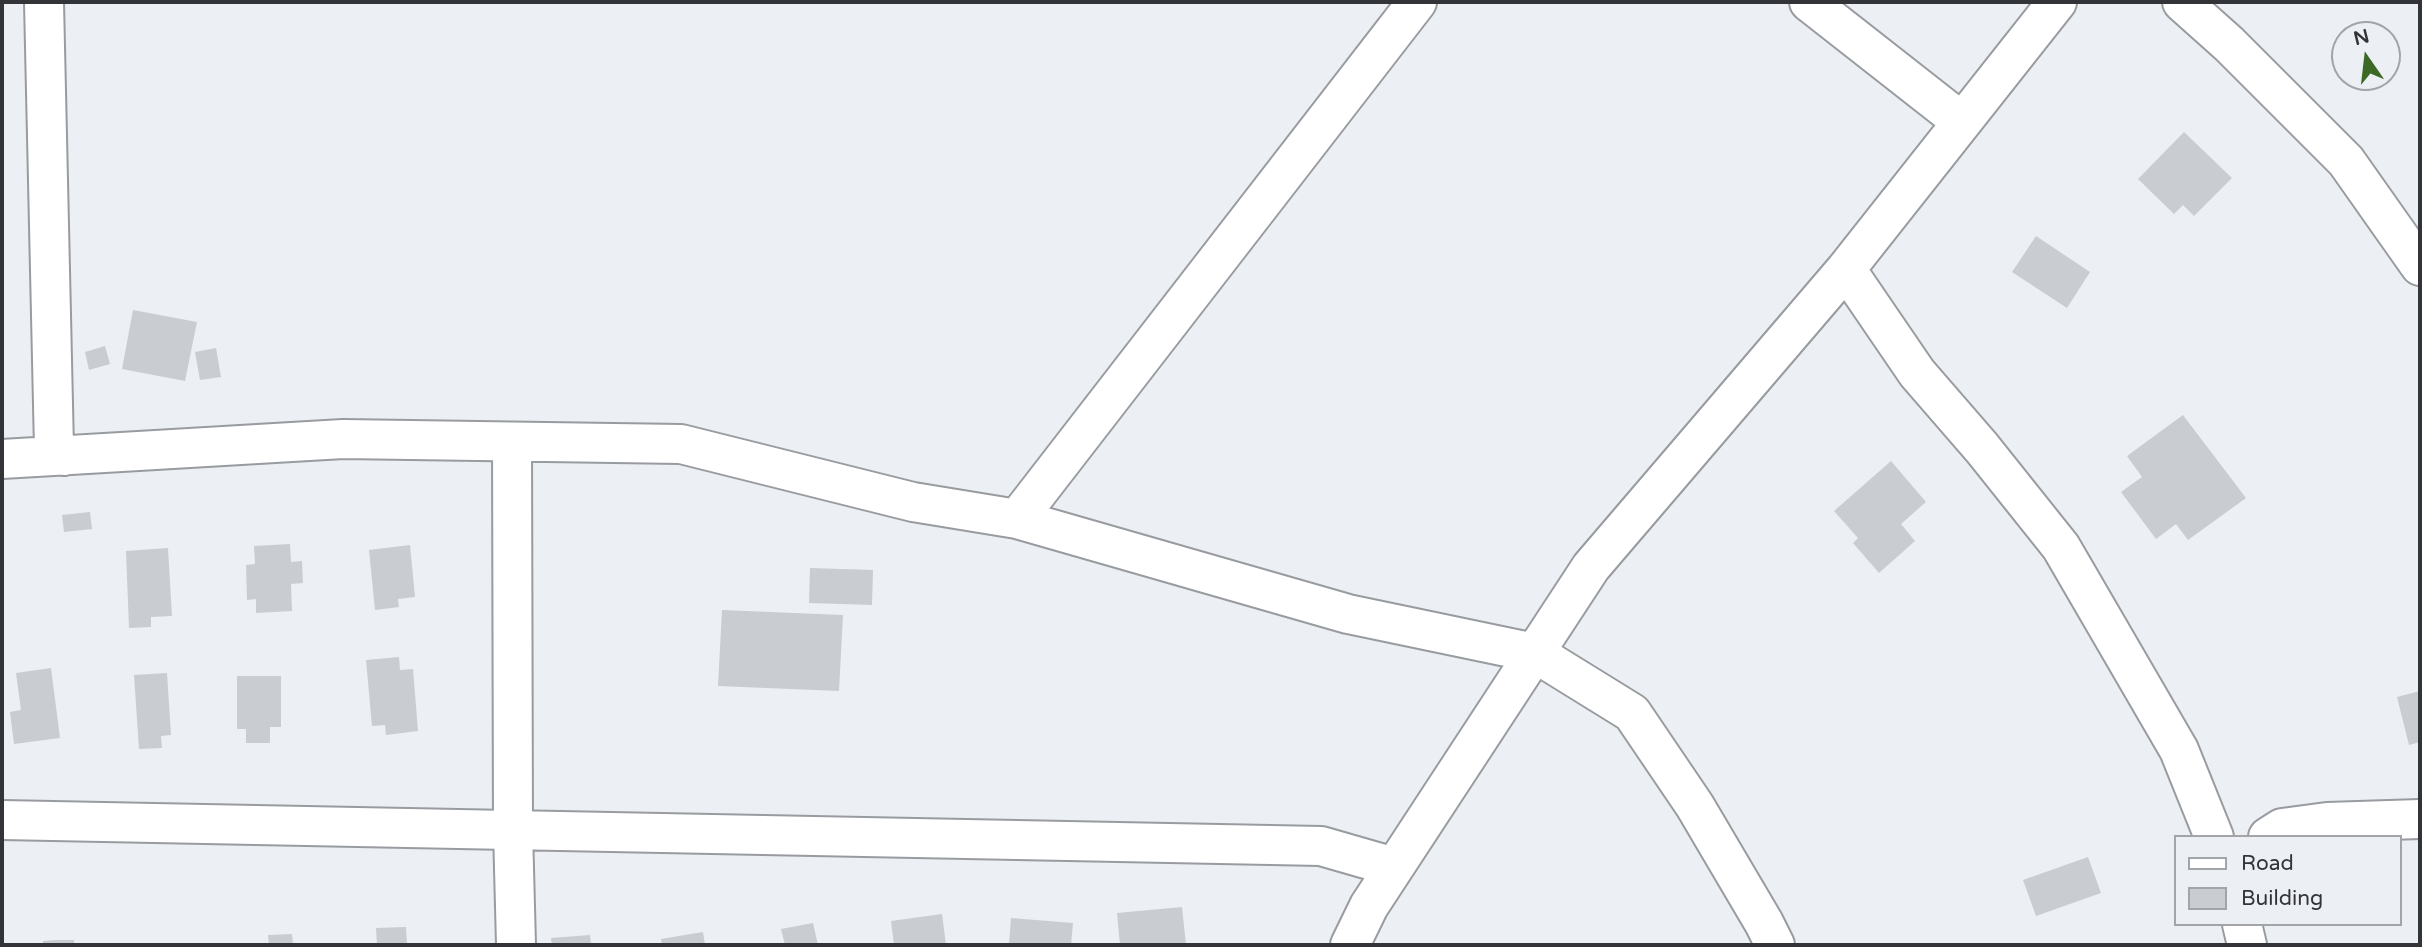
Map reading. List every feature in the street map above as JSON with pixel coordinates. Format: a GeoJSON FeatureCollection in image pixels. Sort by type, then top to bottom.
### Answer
{"type":"FeatureCollection","features":[{"type":"Feature","properties":{"kind":"street"},"geometry":{"type":"LineString","coordinates":[[44,2],[54,449],[64,456]]}},
{"type":"Feature","properties":{"kind":"street"},"geometry":{"type":"LineString","coordinates":[[1017,519],[1417,2]]}},
{"type":"Feature","properties":{"kind":"street"},"geometry":{"type":"LineString","coordinates":[[1809,2],[1962,122]]}},
{"type":"Feature","properties":{"kind":"street"},"geometry":{"type":"LineString","coordinates":[[1350,945],[1368,906],[1591,566],[1846,269],[2057,2]]}},
{"type":"Feature","properties":{"kind":"street"},"geometry":{"type":"LineString","coordinates":[[2182,2],[2229,44],[2346,161],[2420,266]]}},
{"type":"Feature","properties":{"kind":"street"},"geometry":{"type":"LineString","coordinates":[[1846,269],[1917,373],[1982,448],[2061,547],[2179,750],[2213,835]]}},
{"type":"Feature","properties":{"kind":"street"},"geometry":{"type":"LineString","coordinates":[[2,459],[343,439],[681,444],[913,502],[1017,519],[1348,614],[1535,653],[1632,713],[1695,806],[1764,923],[1774,945]]}},
{"type":"Feature","properties":{"kind":"street"},"geometry":{"type":"LineString","coordinates":[[512,442],[516,945]]}},
{"type":"Feature","properties":{"kind":"street"},"geometry":{"type":"LineString","coordinates":[[2271,835],[2282,828],[2316,824],[2420,819]]}},
{"type":"Feature","properties":{"kind":"street"},"geometry":{"type":"LineString","coordinates":[[2,820],[1321,846],[1394,867]]}},
{"type":"Feature","properties":{"kind":"street"},"geometry":{"type":"LineString","coordinates":[[2243,926],[2248,945]]}},
{"type":"Feature","properties":{"kind":"building"},"geometry":{"type":"Polygon","coordinates":[[[2184,132],[2232,178],[2194,216],[2183,205],[2174,214],[2138,179],[2184,132]]]}},
{"type":"Feature","properties":{"kind":"building"},"geometry":{"type":"Polygon","coordinates":[[[2036,236],[2090,272],[2067,308],[2012,272],[2036,236]]]}},
{"type":"Feature","properties":{"kind":"building"},"geometry":{"type":"Polygon","coordinates":[[[133,310],[197,322],[185,381],[122,369],[133,310]]]}},
{"type":"Feature","properties":{"kind":"building"},"geometry":{"type":"Polygon","coordinates":[[[105,346],[110,364],[89,370],[85,352],[105,346]]]}},
{"type":"Feature","properties":{"kind":"building"},"geometry":{"type":"Polygon","coordinates":[[[216,348],[221,377],[200,380],[195,352],[216,348]]]}},
{"type":"Feature","properties":{"kind":"building"},"geometry":{"type":"Polygon","coordinates":[[[2183,415],[2246,498],[2188,540],[2176,524],[2156,539],[2121,492],[2142,477],[2127,456],[2183,415]]]}},
{"type":"Feature","properties":{"kind":"building"},"geometry":{"type":"Polygon","coordinates":[[[1891,461],[1926,502],[1901,524],[1915,541],[1879,573],[1853,543],[1858,538],[1834,511],[1891,461]]]}},
{"type":"Feature","properties":{"kind":"building"},"geometry":{"type":"Polygon","coordinates":[[[90,512],[92,529],[64,532],[62,515],[90,512]]]}},
{"type":"Feature","properties":{"kind":"building"},"geometry":{"type":"Polygon","coordinates":[[[290,544],[291,562],[302,561],[303,583],[291,584],[292,611],[256,613],[256,599],[247,600],[246,565],[255,564],[254,546],[290,544]]]}},
{"type":"Feature","properties":{"kind":"building"},"geometry":{"type":"Polygon","coordinates":[[[410,545],[415,597],[398,599],[399,607],[375,610],[369,550],[410,545]]]}},
{"type":"Feature","properties":{"kind":"building"},"geometry":{"type":"Polygon","coordinates":[[[168,548],[172,616],[151,617],[151,627],[129,628],[126,551],[168,548]]]}},
{"type":"Feature","properties":{"kind":"building"},"geometry":{"type":"Polygon","coordinates":[[[810,568],[873,570],[872,605],[809,603],[810,568]]]}},
{"type":"Feature","properties":{"kind":"building"},"geometry":{"type":"Polygon","coordinates":[[[722,610],[843,615],[839,691],[718,686],[722,610]]]}},
{"type":"Feature","properties":{"kind":"building"},"geometry":{"type":"Polygon","coordinates":[[[399,657],[400,670],[413,669],[418,731],[386,735],[385,725],[372,726],[366,660],[399,657]]]}},
{"type":"Feature","properties":{"kind":"building"},"geometry":{"type":"Polygon","coordinates":[[[51,668],[60,738],[14,744],[10,712],[21,710],[16,673],[51,668]]]}},
{"type":"Feature","properties":{"kind":"building"},"geometry":{"type":"Polygon","coordinates":[[[167,673],[171,735],[161,736],[162,748],[139,749],[134,675],[167,673]]]}},
{"type":"Feature","properties":{"kind":"building"},"geometry":{"type":"Polygon","coordinates":[[[237,676],[281,676],[281,727],[270,727],[270,743],[246,743],[246,729],[237,729],[237,676]]]}},
{"type":"Feature","properties":{"kind":"building"},"geometry":{"type":"Polygon","coordinates":[[[2420,691],[2420,742],[2409,745],[2397,697],[2420,691]]]}},
{"type":"Feature","properties":{"kind":"building"},"geometry":{"type":"Polygon","coordinates":[[[2088,857],[2101,893],[2036,916],[2023,880],[2088,857]]]}},
{"type":"Feature","properties":{"kind":"building"},"geometry":{"type":"Polygon","coordinates":[[[1182,907],[1186,945],[1120,945],[1117,913],[1182,907]]]}},
{"type":"Feature","properties":{"kind":"building"},"geometry":{"type":"Polygon","coordinates":[[[942,914],[946,945],[894,945],[891,921],[942,914]]]}},
{"type":"Feature","properties":{"kind":"building"},"geometry":{"type":"Polygon","coordinates":[[[1011,918],[1073,923],[1071,945],[1009,945],[1011,918]]]}},
{"type":"Feature","properties":{"kind":"building"},"geometry":{"type":"Polygon","coordinates":[[[813,923],[818,945],[785,945],[781,929],[813,923]]]}},
{"type":"Feature","properties":{"kind":"building"},"geometry":{"type":"Polygon","coordinates":[[[406,927],[407,945],[377,945],[376,928],[406,927]]]}},
{"type":"Feature","properties":{"kind":"building"},"geometry":{"type":"Polygon","coordinates":[[[703,932],[705,945],[662,945],[661,939],[703,932]]]}},
{"type":"Feature","properties":{"kind":"building"},"geometry":{"type":"Polygon","coordinates":[[[292,934],[293,945],[269,945],[268,935],[292,934]]]}},
{"type":"Feature","properties":{"kind":"building"},"geometry":{"type":"Polygon","coordinates":[[[590,935],[591,945],[552,945],[551,938],[590,935]]]}},
{"type":"Feature","properties":{"kind":"building"},"geometry":{"type":"Polygon","coordinates":[[[74,940],[74,945],[43,945],[43,941],[74,940]]]}}]}
